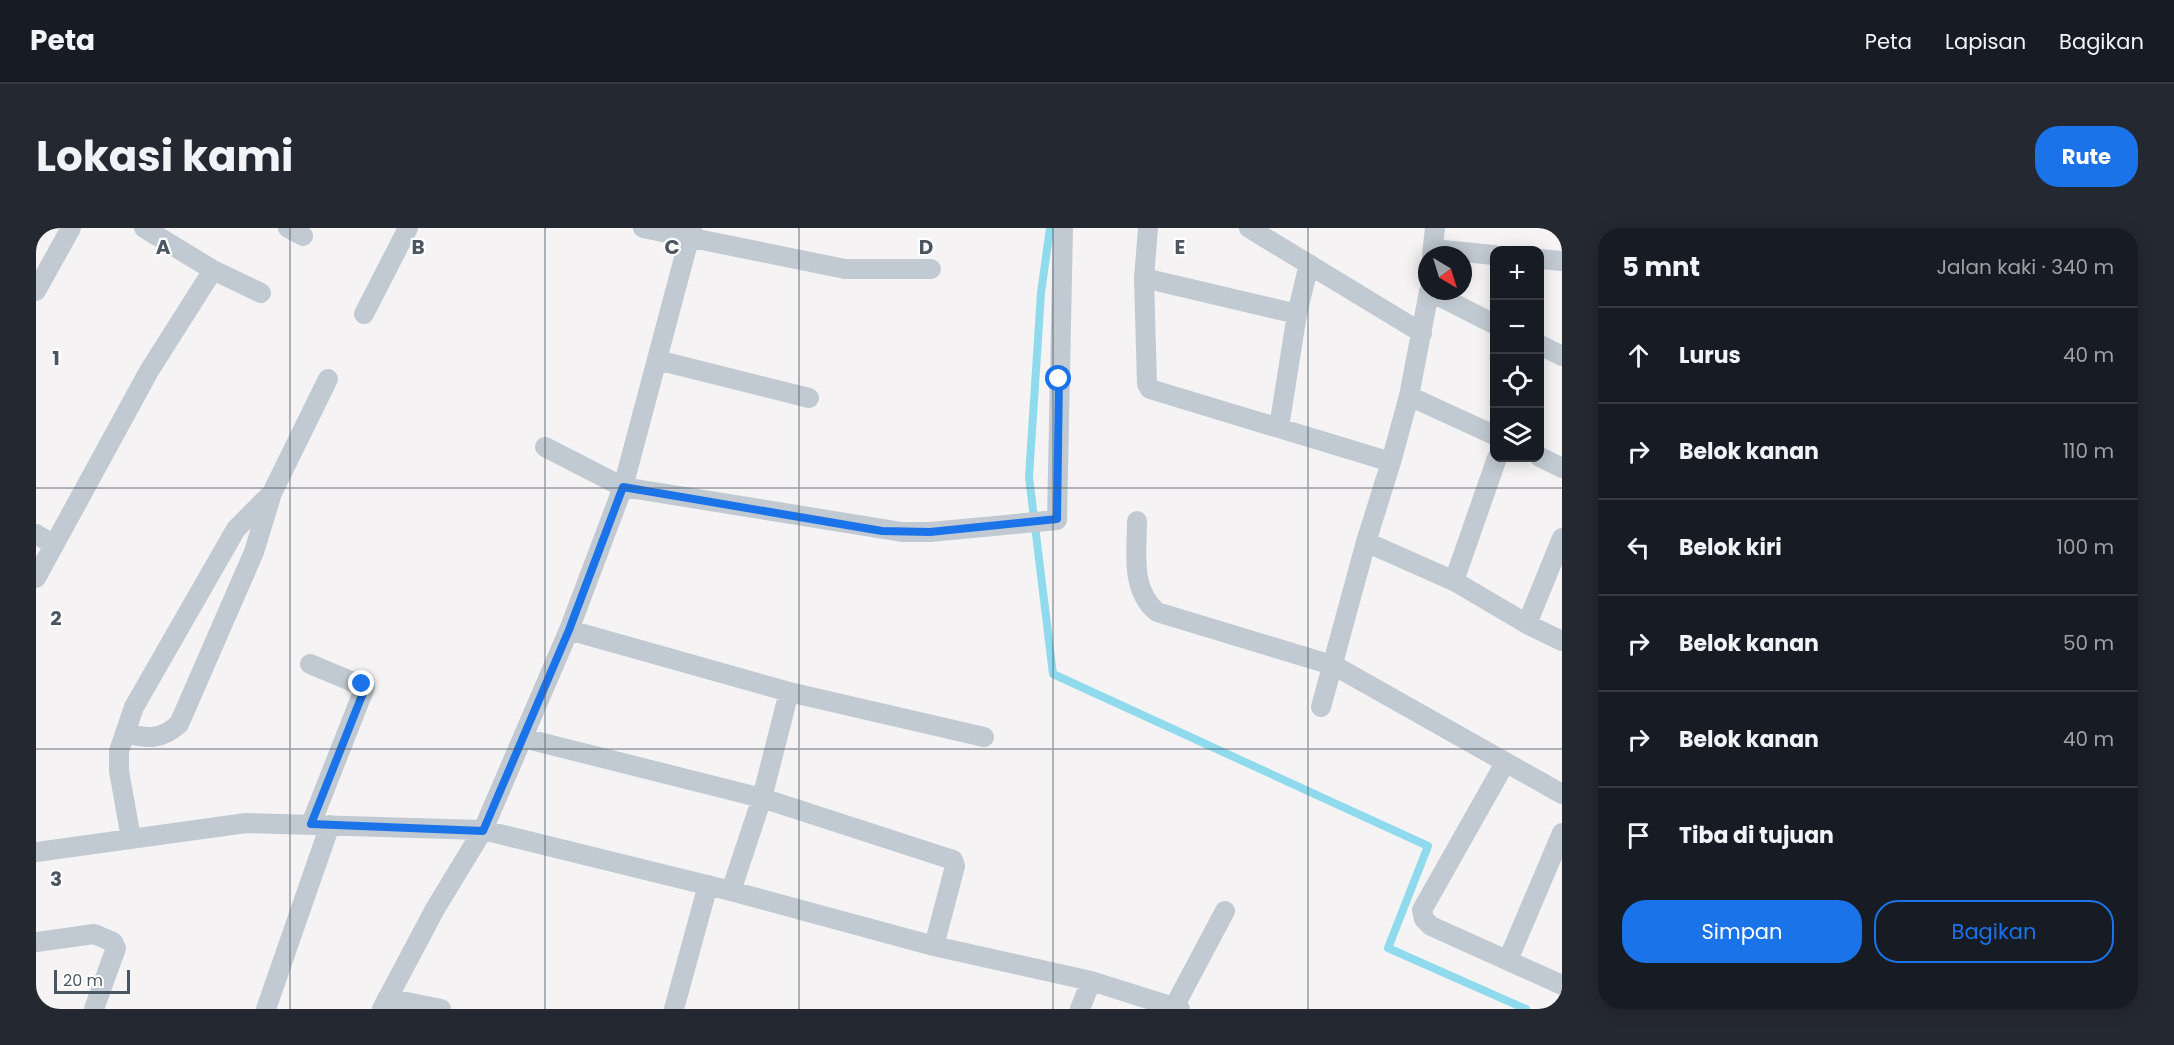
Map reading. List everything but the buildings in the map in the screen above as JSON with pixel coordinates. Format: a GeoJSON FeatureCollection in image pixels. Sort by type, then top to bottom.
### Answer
{"type":"FeatureCollection","features":[{"type":"Feature","properties":{"kind":"street"},"geometry":{"type":"LineString","coordinates":[[36,291],[71,228]]}},
{"type":"Feature","properties":{"kind":"street"},"geometry":{"type":"LineString","coordinates":[[144,228],[213,270],[261,293]]}},
{"type":"Feature","properties":{"kind":"street"},"geometry":{"type":"LineString","coordinates":[[364,314],[408,228]]}},
{"type":"Feature","properties":{"kind":"street"},"geometry":{"type":"LineString","coordinates":[[643,228],[690,233],[758,254],[845,269],[931,269]]}},
{"type":"Feature","properties":{"kind":"street"},"geometry":{"type":"LineString","coordinates":[[545,447],[623,487],[882,531],[930,532],[1057,519],[1063,228]]}},
{"type":"Feature","properties":{"kind":"street"},"geometry":{"type":"LineString","coordinates":[[1148,228],[1144,278],[1147,384],[1150,389],[1391,462]]}},
{"type":"Feature","properties":{"kind":"street"},"geometry":{"type":"LineString","coordinates":[[1249,228],[1422,333]]}},
{"type":"Feature","properties":{"kind":"street"},"geometry":{"type":"LineString","coordinates":[[1434,246],[1435,228]]}},
{"type":"Feature","properties":{"kind":"street"},"geometry":{"type":"LineString","coordinates":[[441,1009],[384,1003],[435,909],[483,831],[569,630],[623,487],[690,233]]}},
{"type":"Feature","properties":{"kind":"street"},"geometry":{"type":"LineString","coordinates":[[1472,254],[1490,255]]}},
{"type":"Feature","properties":{"kind":"street"},"geometry":{"type":"LineString","coordinates":[[1544,259],[1562,261]]}},
{"type":"Feature","properties":{"kind":"street"},"geometry":{"type":"LineString","coordinates":[[1279,427],[1297,314],[1310,264]]}},
{"type":"Feature","properties":{"kind":"street"},"geometry":{"type":"LineString","coordinates":[[36,578],[149,371],[213,270]]}},
{"type":"Feature","properties":{"kind":"street"},"geometry":{"type":"LineString","coordinates":[[1144,278],[1297,314]]}},
{"type":"Feature","properties":{"kind":"street"},"geometry":{"type":"LineString","coordinates":[[1321,707],[1335,666],[1366,542],[1409,396],[1428,300]]}},
{"type":"Feature","properties":{"kind":"street"},"geometry":{"type":"LineString","coordinates":[[1445,300],[1490,322]]}},
{"type":"Feature","properties":{"kind":"street"},"geometry":{"type":"LineString","coordinates":[[1544,347],[1562,356]]}},
{"type":"Feature","properties":{"kind":"street"},"geometry":{"type":"LineString","coordinates":[[657,360],[809,398]]}},
{"type":"Feature","properties":{"kind":"street"},"geometry":{"type":"LineString","coordinates":[[125,734],[142,738],[160,738],[178,724],[254,552],[272,493],[328,379]]}},
{"type":"Feature","properties":{"kind":"street"},"geometry":{"type":"LineString","coordinates":[[1409,396],[1490,433]]}},
{"type":"Feature","properties":{"kind":"street"},"geometry":{"type":"LineString","coordinates":[[1544,459],[1562,468]]}},
{"type":"Feature","properties":{"kind":"street"},"geometry":{"type":"LineString","coordinates":[[1454,581],[1496,462]]}},
{"type":"Feature","properties":{"kind":"street"},"geometry":{"type":"LineString","coordinates":[[131,838],[119,771],[119,751],[134,707],[236,529],[272,493]]}},
{"type":"Feature","properties":{"kind":"street"},"geometry":{"type":"LineString","coordinates":[[1137,521],[1137,577],[1140,591],[1146,603],[1157,612],[1335,666],[1562,794]]}},
{"type":"Feature","properties":{"kind":"street"},"geometry":{"type":"LineString","coordinates":[[36,534],[54,545]]}},
{"type":"Feature","properties":{"kind":"street"},"geometry":{"type":"LineString","coordinates":[[1527,624],[1562,538]]}},
{"type":"Feature","properties":{"kind":"street"},"geometry":{"type":"LineString","coordinates":[[1366,542],[1454,581],[1527,624],[1562,641]]}},
{"type":"Feature","properties":{"kind":"street"},"geometry":{"type":"LineString","coordinates":[[569,630],[789,692],[984,737]]}},
{"type":"Feature","properties":{"kind":"street"},"geometry":{"type":"LineString","coordinates":[[266,1009],[320,825],[365,687],[310,664]]}},
{"type":"Feature","properties":{"kind":"street"},"geometry":{"type":"LineString","coordinates":[[730,891],[762,798],[789,692]]}},
{"type":"Feature","properties":{"kind":"street"},"geometry":{"type":"LineString","coordinates":[[523,738],[762,798],[954,861],[955,866],[934,946]]}},
{"type":"Feature","properties":{"kind":"street"},"geometry":{"type":"LineString","coordinates":[[1505,763],[1422,910],[1424,919],[1431,926],[1562,985]]}},
{"type":"Feature","properties":{"kind":"street"},"geometry":{"type":"LineString","coordinates":[[36,852],[246,823],[483,831],[708,885],[934,946],[1091,981],[1177,1008],[1225,911]]}},
{"type":"Feature","properties":{"kind":"street"},"geometry":{"type":"LineString","coordinates":[[1508,960],[1562,833]]}},
{"type":"Feature","properties":{"kind":"street"},"geometry":{"type":"LineString","coordinates":[[674,1009],[708,885]]}},
{"type":"Feature","properties":{"kind":"street"},"geometry":{"type":"LineString","coordinates":[[36,942],[94,934],[113,942],[116,948],[94,1009]]}},
{"type":"Feature","properties":{"kind":"street"},"geometry":{"type":"LineString","coordinates":[[1080,1009],[1091,981]]}},
{"type":"Feature","properties":{"kind":"waterway"},"geometry":{"type":"LineString","coordinates":[[1050,228],[1041,293],[1029,477],[1053,674],[1428,846],[1388,948],[1526,1009]]}},
{"type":"Feature","properties":{"kind":"route"},"geometry":{"type":"LineString","coordinates":[[362,684],[365,688],[311,824],[483,831],[569,630],[623,487],[882,531],[930,532],[1057,519],[1059,379]]}}]}
